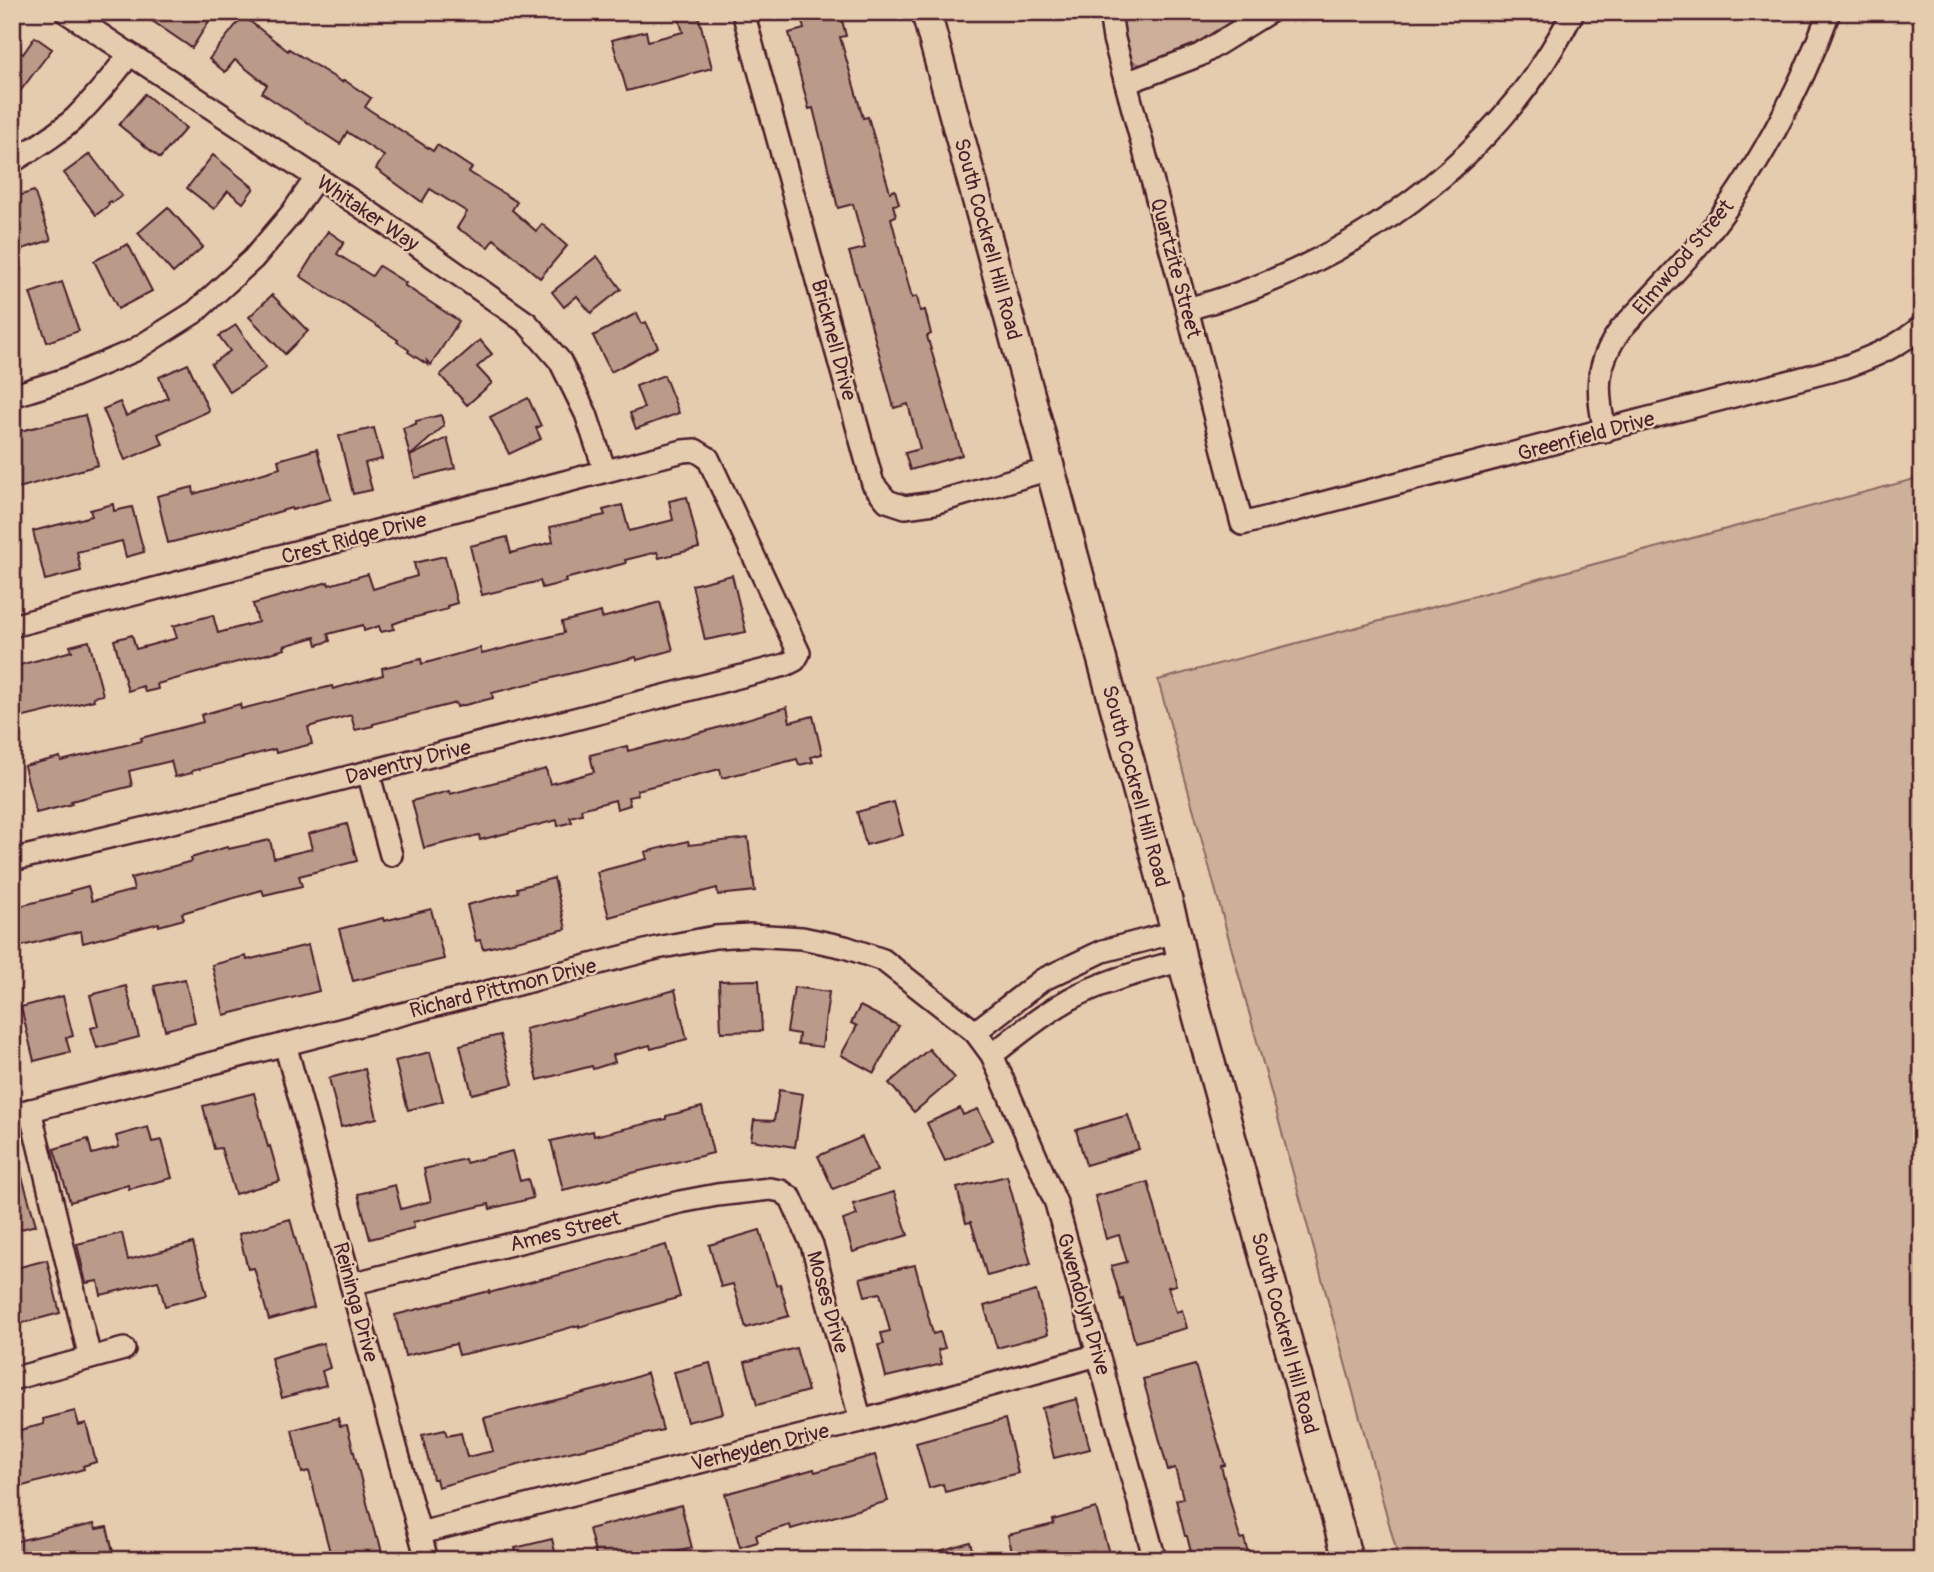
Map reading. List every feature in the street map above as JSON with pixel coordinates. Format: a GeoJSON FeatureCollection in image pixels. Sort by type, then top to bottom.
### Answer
{"type":"FeatureCollection","features":[{"type":"Feature","properties":{"kind":"main road","name":"South Cockrell Hill Road"},"geometry":{"type":"LineString","coordinates":[[926,12],[1182,960],[1348,1560]]}},
{"type":"Feature","properties":{"kind":"street","name":"Whitaker Way"},"geometry":{"type":"LineString","coordinates":[[66,12],[387,224],[527,323],[560,360],[586,414],[606,471]]}},
{"type":"Feature","properties":{"kind":"street","name":"Bricknell Drive"},"geometry":{"type":"LineString","coordinates":[[743,12],[873,484],[887,501],[905,507],[934,503],[1050,470]]}},
{"type":"Feature","properties":{"kind":"street","name":"Quartzite Street"},"geometry":{"type":"LineString","coordinates":[[1110,12],[1114,40],[1242,524]]}},
{"type":"Feature","properties":{"kind":"street"},"geometry":{"type":"LineString","coordinates":[[1126,83],[1200,55],[1269,12]]}},
{"type":"Feature","properties":{"kind":"street"},"geometry":{"type":"LineString","coordinates":[[1187,309],[1223,299],[1330,254],[1382,223],[1423,193],[1470,151],[1504,114],[1538,71],[1573,12]]}},
{"type":"Feature","properties":{"kind":"street","name":"Elmwood Street"},"geometry":{"type":"LineString","coordinates":[[1605,431],[1599,404],[1599,380],[1602,361],[1609,345],[1701,241],[1739,190],[1798,87],[1829,12]]}},
{"type":"Feature","properties":{"kind":"street"},"geometry":{"type":"LineString","coordinates":[[12,162],[75,118],[130,54]]}},
{"type":"Feature","properties":{"kind":"street"},"geometry":{"type":"LineString","coordinates":[[12,396],[66,379],[133,351],[195,312],[253,259],[292,213],[316,178]]}},
{"type":"Feature","properties":{"kind":"street","name":"Greenfield Drive"},"geometry":{"type":"LineString","coordinates":[[1242,524],[1845,368],[1880,354],[1922,327]]}},
{"type":"Feature","properties":{"kind":"street","name":"Crest Ridge Drive"},"geometry":{"type":"LineString","coordinates":[[12,626],[695,450],[708,458],[799,653]]}},
{"type":"Feature","properties":{"kind":"street","name":"Daventry Drive"},"geometry":{"type":"LineString","coordinates":[[12,860],[189,818],[785,664],[795,660],[799,653]]}},
{"type":"Feature","properties":{"kind":"street"},"geometry":{"type":"LineString","coordinates":[[368,772],[391,855]]}},
{"type":"Feature","properties":{"kind":"street"},"geometry":{"type":"LineString","coordinates":[[975,1032],[1042,980],[1103,951],[1176,932]]}},
{"type":"Feature","properties":{"kind":"street","name":"Richard Pittmon Drive"},"geometry":{"type":"LineString","coordinates":[[21,1113],[657,948],[715,937],[750,934],[802,938],[845,947],[883,960],[975,1032],[992,1055]]}},
{"type":"Feature","properties":{"kind":"street"},"geometry":{"type":"LineString","coordinates":[[992,1055],[1030,1024],[1072,998],[1114,981],[1182,960]]}},
{"type":"Feature","properties":{"kind":"street","name":"Reininga Drive"},"geometry":{"type":"LineString","coordinates":[[285,1044],[427,1560]]}},
{"type":"Feature","properties":{"kind":"street","name":"Gwendolyn Drive"},"geometry":{"type":"LineString","coordinates":[[992,1055],[1056,1203],[1155,1560]]}},
{"type":"Feature","properties":{"kind":"street"},"geometry":{"type":"LineString","coordinates":[[21,1113],[90,1358]]}},
{"type":"Feature","properties":{"kind":"street","name":"Ames Street"},"geometry":{"type":"LineString","coordinates":[[351,1284],[680,1202],[741,1192],[770,1189],[781,1191]]}},
{"type":"Feature","properties":{"kind":"street","name":"Moses Drive"},"geometry":{"type":"LineString","coordinates":[[781,1191],[791,1198],[812,1245],[861,1421]]}},
{"type":"Feature","properties":{"kind":"street"},"geometry":{"type":"LineString","coordinates":[[12,1379],[124,1349]]}},
{"type":"Feature","properties":{"kind":"street","name":"Verheyden Drive"},"geometry":{"type":"LineString","coordinates":[[419,1533],[861,1421],[1098,1355]]}},
{"type":"Feature","properties":{"kind":"shaded area"},"geometry":{"type":"Polygon","coordinates":[[[1121,12],[1249,12],[1204,41],[1146,65],[1140,65],[1129,56],[1121,12]]]}},
{"type":"Feature","properties":{"kind":"shaded area"},"geometry":{"type":"Polygon","coordinates":[[[1922,477],[1922,1560],[1399,1560],[1158,680],[1922,477]]]}},
{"type":"Feature","properties":{"kind":"building"},"geometry":{"type":"Polygon","coordinates":[[[139,12],[215,12],[192,48],[139,12]]]}},
{"type":"Feature","properties":{"kind":"building"},"geometry":{"type":"Polygon","coordinates":[[[800,12],[840,12],[846,36],[840,37],[863,118],[868,117],[890,192],[895,190],[899,204],[893,205],[896,216],[891,218],[912,298],[917,296],[920,311],[925,310],[931,334],[927,336],[962,455],[910,470],[905,453],[920,449],[908,404],[894,408],[849,252],[865,248],[853,204],[838,208],[813,108],[809,109],[789,33],[804,29],[800,12]]]}},
{"type":"Feature","properties":{"kind":"building"},"geometry":{"type":"Polygon","coordinates":[[[698,14],[712,68],[627,91],[612,40],[646,31],[648,41],[683,32],[679,19],[698,14]]]}},
{"type":"Feature","properties":{"kind":"building"},"geometry":{"type":"Polygon","coordinates":[[[243,16],[288,51],[289,49],[342,82],[344,80],[371,98],[365,107],[433,151],[437,145],[472,168],[469,172],[517,202],[512,210],[536,231],[542,224],[567,246],[540,278],[494,239],[488,247],[457,228],[467,212],[430,189],[422,202],[376,169],[384,156],[347,132],[340,144],[262,93],[267,85],[235,60],[225,72],[209,59],[243,16]]]}},
{"type":"Feature","properties":{"kind":"building"},"geometry":{"type":"Polygon","coordinates":[[[35,37],[52,49],[12,102],[12,46],[23,54],[35,37]]]}},
{"type":"Feature","properties":{"kind":"building"},"geometry":{"type":"Polygon","coordinates":[[[145,94],[186,128],[160,158],[119,125],[145,94]]]}},
{"type":"Feature","properties":{"kind":"building"},"geometry":{"type":"Polygon","coordinates":[[[90,154],[122,196],[108,203],[109,205],[96,215],[64,173],[90,154]]]}},
{"type":"Feature","properties":{"kind":"building"},"geometry":{"type":"Polygon","coordinates":[[[213,155],[254,188],[243,203],[228,191],[214,209],[187,188],[213,155]]]}},
{"type":"Feature","properties":{"kind":"building"},"geometry":{"type":"Polygon","coordinates":[[[34,191],[51,240],[19,250],[12,229],[12,198],[34,191]]]}},
{"type":"Feature","properties":{"kind":"building"},"geometry":{"type":"Polygon","coordinates":[[[168,207],[203,247],[173,273],[138,233],[168,207]]]}},
{"type":"Feature","properties":{"kind":"building"},"geometry":{"type":"Polygon","coordinates":[[[328,231],[344,242],[337,254],[372,276],[379,266],[459,321],[431,365],[408,352],[398,340],[300,276],[328,231]]]}},
{"type":"Feature","properties":{"kind":"building"},"geometry":{"type":"Polygon","coordinates":[[[128,244],[152,291],[118,309],[94,261],[128,244]]]}},
{"type":"Feature","properties":{"kind":"building"},"geometry":{"type":"Polygon","coordinates":[[[597,256],[621,289],[591,313],[577,296],[564,307],[552,292],[597,256]]]}},
{"type":"Feature","properties":{"kind":"building"},"geometry":{"type":"Polygon","coordinates":[[[62,282],[79,331],[47,342],[30,293],[62,282]]]}},
{"type":"Feature","properties":{"kind":"building"},"geometry":{"type":"Polygon","coordinates":[[[272,295],[308,331],[285,354],[249,317],[272,295]]]}},
{"type":"Feature","properties":{"kind":"building"},"geometry":{"type":"Polygon","coordinates":[[[637,313],[642,324],[646,322],[658,347],[611,372],[593,336],[637,313]]]}},
{"type":"Feature","properties":{"kind":"building"},"geometry":{"type":"Polygon","coordinates":[[[236,325],[266,368],[230,392],[211,364],[230,351],[219,336],[236,325]]]}},
{"type":"Feature","properties":{"kind":"building"},"geometry":{"type":"Polygon","coordinates":[[[480,340],[492,354],[477,367],[492,383],[467,405],[440,375],[480,340]]]}},
{"type":"Feature","properties":{"kind":"building"},"geometry":{"type":"Polygon","coordinates":[[[188,364],[209,411],[158,434],[163,444],[125,460],[103,409],[120,402],[126,416],[168,398],[159,377],[188,364]]]}},
{"type":"Feature","properties":{"kind":"building"},"geometry":{"type":"Polygon","coordinates":[[[664,375],[679,413],[636,429],[630,413],[644,408],[636,386],[664,375]]]}},
{"type":"Feature","properties":{"kind":"building"},"geometry":{"type":"Polygon","coordinates":[[[528,398],[541,426],[536,428],[541,439],[509,454],[490,417],[528,398]]]}},
{"type":"Feature","properties":{"kind":"building"},"geometry":{"type":"Polygon","coordinates":[[[85,415],[98,465],[12,490],[12,433],[85,415]]]}},
{"type":"Feature","properties":{"kind":"building"},"geometry":{"type":"Polygon","coordinates":[[[441,415],[444,426],[410,456],[403,428],[416,424],[416,421],[441,415]]]}},
{"type":"Feature","properties":{"kind":"building"},"geometry":{"type":"Polygon","coordinates":[[[374,428],[382,459],[365,463],[372,490],[353,494],[339,436],[374,428]]]}},
{"type":"Feature","properties":{"kind":"building"},"geometry":{"type":"Polygon","coordinates":[[[447,438],[455,468],[415,478],[410,456],[447,438]]]}},
{"type":"Feature","properties":{"kind":"building"},"geometry":{"type":"Polygon","coordinates":[[[317,449],[331,499],[168,543],[157,496],[193,487],[194,494],[280,468],[278,460],[317,449]]]}},
{"type":"Feature","properties":{"kind":"building"},"geometry":{"type":"Polygon","coordinates":[[[687,497],[699,548],[659,558],[657,552],[625,560],[626,563],[542,588],[540,581],[482,595],[470,546],[507,537],[511,553],[553,542],[550,527],[605,515],[603,510],[622,505],[629,531],[673,520],[669,501],[687,497]]]}},
{"type":"Feature","properties":{"kind":"building"},"geometry":{"type":"Polygon","coordinates":[[[113,504],[114,511],[132,507],[144,552],[126,557],[122,541],[77,552],[81,571],[45,580],[33,531],[92,516],[90,510],[113,504]]]}},
{"type":"Feature","properties":{"kind":"building"},"geometry":{"type":"Polygon","coordinates":[[[445,556],[457,603],[447,606],[448,609],[393,624],[394,629],[381,632],[379,626],[364,631],[363,625],[328,634],[330,641],[317,645],[315,637],[284,646],[285,649],[157,684],[158,689],[145,692],[143,686],[128,691],[114,640],[132,635],[136,649],[177,638],[173,626],[213,615],[218,633],[258,622],[253,604],[328,582],[329,585],[368,574],[373,589],[417,576],[414,563],[445,556]]]}},
{"type":"Feature","properties":{"kind":"building"},"geometry":{"type":"Polygon","coordinates":[[[732,575],[746,632],[705,640],[692,585],[732,575]]]}},
{"type":"Feature","properties":{"kind":"building"},"geometry":{"type":"Polygon","coordinates":[[[660,602],[673,650],[492,693],[493,698],[457,707],[456,703],[355,730],[351,715],[308,727],[312,744],[276,753],[275,749],[175,777],[171,761],[129,771],[132,786],[36,813],[24,766],[60,757],[61,761],[142,741],[141,738],[203,722],[201,715],[240,704],[241,709],[332,686],[333,689],[383,675],[382,668],[421,659],[422,664],[480,648],[482,654],[564,633],[562,622],[601,612],[602,618],[660,602]]]}},
{"type":"Feature","properties":{"kind":"building"},"geometry":{"type":"Polygon","coordinates":[[[89,641],[103,695],[93,697],[94,700],[12,720],[12,667],[72,651],[70,646],[89,641]]]}},
{"type":"Feature","properties":{"kind":"building"},"geometry":{"type":"Polygon","coordinates":[[[787,707],[790,722],[813,716],[822,754],[811,757],[813,762],[799,765],[797,759],[722,778],[720,769],[637,790],[638,795],[628,797],[630,805],[617,809],[615,800],[581,809],[582,814],[570,817],[572,822],[558,826],[557,820],[480,840],[479,835],[424,848],[412,801],[546,769],[550,784],[594,772],[590,755],[627,746],[628,751],[787,707]]]}},
{"type":"Feature","properties":{"kind":"building"},"geometry":{"type":"Polygon","coordinates":[[[894,802],[903,835],[866,845],[857,812],[894,802]]]}},
{"type":"Feature","properties":{"kind":"building"},"geometry":{"type":"Polygon","coordinates":[[[347,824],[357,861],[299,876],[302,886],[264,895],[262,890],[182,913],[184,919],[83,943],[81,931],[18,947],[12,924],[12,908],[88,886],[92,901],[134,890],[131,878],[192,861],[191,858],[227,847],[228,849],[270,840],[274,858],[312,849],[308,834],[347,824]]]}},
{"type":"Feature","properties":{"kind":"building"},"geometry":{"type":"Polygon","coordinates":[[[748,838],[755,891],[718,895],[717,888],[609,917],[597,872],[647,859],[645,852],[688,841],[689,845],[748,838]]]}},
{"type":"Feature","properties":{"kind":"building"},"geometry":{"type":"Polygon","coordinates":[[[554,878],[566,929],[483,949],[480,940],[476,941],[467,905],[518,892],[517,888],[554,878]]]}},
{"type":"Feature","properties":{"kind":"building"},"geometry":{"type":"Polygon","coordinates":[[[431,909],[444,959],[353,981],[339,929],[431,909]]]}},
{"type":"Feature","properties":{"kind":"building"},"geometry":{"type":"Polygon","coordinates":[[[308,945],[319,991],[224,1015],[212,965],[246,956],[247,960],[308,945]]]}},
{"type":"Feature","properties":{"kind":"building"},"geometry":{"type":"Polygon","coordinates":[[[185,979],[195,1022],[165,1030],[154,986],[185,979]]]}},
{"type":"Feature","properties":{"kind":"building"},"geometry":{"type":"Polygon","coordinates":[[[759,980],[762,1031],[721,1032],[719,981],[759,980]]]}},
{"type":"Feature","properties":{"kind":"building"},"geometry":{"type":"Polygon","coordinates":[[[126,986],[139,1037],[97,1048],[91,1028],[98,1026],[90,995],[126,986]]]}},
{"type":"Feature","properties":{"kind":"building"},"geometry":{"type":"Polygon","coordinates":[[[794,987],[829,992],[822,1047],[798,1044],[799,1034],[787,1032],[794,987]]]}},
{"type":"Feature","properties":{"kind":"building"},"geometry":{"type":"Polygon","coordinates":[[[675,990],[687,1039],[651,1049],[650,1045],[613,1055],[615,1062],[538,1080],[525,1029],[675,990]]]}},
{"type":"Feature","properties":{"kind":"building"},"geometry":{"type":"Polygon","coordinates":[[[63,996],[73,1036],[66,1038],[70,1052],[34,1061],[21,1007],[63,996]]]}},
{"type":"Feature","properties":{"kind":"building"},"geometry":{"type":"Polygon","coordinates":[[[860,1006],[899,1026],[874,1073],[841,1055],[857,1026],[851,1023],[860,1006]]]}},
{"type":"Feature","properties":{"kind":"building"},"geometry":{"type":"Polygon","coordinates":[[[500,1035],[513,1084],[472,1094],[460,1045],[500,1035]]]}},
{"type":"Feature","properties":{"kind":"building"},"geometry":{"type":"Polygon","coordinates":[[[929,1049],[955,1078],[914,1112],[889,1083],[929,1049]]]}},
{"type":"Feature","properties":{"kind":"building"},"geometry":{"type":"Polygon","coordinates":[[[430,1052],[443,1101],[408,1110],[395,1061],[430,1052]]]}},
{"type":"Feature","properties":{"kind":"building"},"geometry":{"type":"Polygon","coordinates":[[[365,1069],[377,1118],[341,1127],[329,1078],[365,1069]]]}},
{"type":"Feature","properties":{"kind":"building"},"geometry":{"type":"Polygon","coordinates":[[[779,1090],[803,1094],[795,1147],[751,1140],[754,1120],[774,1121],[779,1090]]]}},
{"type":"Feature","properties":{"kind":"building"},"geometry":{"type":"Polygon","coordinates":[[[254,1093],[280,1181],[235,1194],[221,1148],[214,1149],[203,1106],[254,1093]]]}},
{"type":"Feature","properties":{"kind":"building"},"geometry":{"type":"Polygon","coordinates":[[[702,1107],[713,1153],[563,1190],[551,1141],[593,1131],[594,1136],[666,1119],[666,1116],[702,1107]]]}},
{"type":"Feature","properties":{"kind":"building"},"geometry":{"type":"Polygon","coordinates":[[[960,1108],[963,1115],[978,1109],[993,1140],[945,1161],[927,1123],[960,1108]]]}},
{"type":"Feature","properties":{"kind":"building"},"geometry":{"type":"Polygon","coordinates":[[[1128,1115],[1139,1149],[1086,1165],[1076,1130],[1128,1115]]]}},
{"type":"Feature","properties":{"kind":"building"},"geometry":{"type":"Polygon","coordinates":[[[148,1127],[152,1142],[162,1140],[172,1178],[129,1189],[128,1185],[70,1202],[54,1149],[88,1139],[92,1154],[119,1147],[116,1136],[148,1127]]]}},
{"type":"Feature","properties":{"kind":"building"},"geometry":{"type":"Polygon","coordinates":[[[862,1137],[877,1171],[833,1189],[818,1156],[862,1137]]]}},
{"type":"Feature","properties":{"kind":"building"},"geometry":{"type":"Polygon","coordinates":[[[512,1151],[520,1181],[528,1179],[533,1198],[490,1209],[489,1204],[413,1222],[414,1228],[370,1239],[358,1194],[395,1185],[401,1209],[431,1201],[424,1169],[465,1159],[466,1163],[512,1151]]]}},
{"type":"Feature","properties":{"kind":"building"},"geometry":{"type":"Polygon","coordinates":[[[12,1156],[16,1156],[36,1225],[14,1231],[12,1224],[12,1156]]]}},
{"type":"Feature","properties":{"kind":"building"},"geometry":{"type":"Polygon","coordinates":[[[1007,1176],[1031,1264],[987,1276],[971,1222],[966,1223],[957,1188],[1007,1176]]]}},
{"type":"Feature","properties":{"kind":"building"},"geometry":{"type":"Polygon","coordinates":[[[1148,1182],[1176,1285],[1168,1287],[1176,1312],[1182,1310],[1187,1328],[1135,1342],[1111,1266],[1127,1262],[1119,1235],[1106,1239],[1095,1196],[1148,1182]]]}},
{"type":"Feature","properties":{"kind":"building"},"geometry":{"type":"Polygon","coordinates":[[[894,1192],[908,1235],[853,1252],[843,1220],[857,1215],[853,1204],[894,1192]]]}},
{"type":"Feature","properties":{"kind":"building"},"geometry":{"type":"Polygon","coordinates":[[[290,1219],[314,1307],[269,1320],[254,1268],[248,1269],[239,1234],[290,1219]]]}},
{"type":"Feature","properties":{"kind":"building"},"geometry":{"type":"Polygon","coordinates":[[[760,1230],[776,1285],[780,1284],[789,1316],[746,1328],[733,1284],[721,1287],[709,1245],[760,1230]]]}},
{"type":"Feature","properties":{"kind":"building"},"geometry":{"type":"Polygon","coordinates":[[[122,1233],[128,1260],[193,1243],[207,1295],[165,1306],[158,1281],[101,1295],[98,1281],[86,1283],[77,1244],[122,1233]]]}},
{"type":"Feature","properties":{"kind":"building"},"geometry":{"type":"Polygon","coordinates":[[[666,1245],[680,1297],[579,1327],[459,1355],[456,1344],[405,1356],[395,1315],[548,1278],[666,1245]]]}},
{"type":"Feature","properties":{"kind":"building"},"geometry":{"type":"Polygon","coordinates":[[[47,1260],[60,1313],[19,1324],[12,1297],[12,1269],[47,1260]]]}},
{"type":"Feature","properties":{"kind":"building"},"geometry":{"type":"Polygon","coordinates":[[[915,1265],[933,1334],[940,1332],[945,1348],[938,1350],[942,1364],[886,1377],[878,1345],[884,1344],[881,1333],[890,1331],[880,1293],[865,1296],[860,1278],[915,1265]]]}},
{"type":"Feature","properties":{"kind":"building"},"geometry":{"type":"Polygon","coordinates":[[[1036,1291],[1048,1334],[997,1348],[984,1306],[1036,1291]]]}},
{"type":"Feature","properties":{"kind":"building"},"geometry":{"type":"Polygon","coordinates":[[[323,1343],[330,1368],[322,1371],[326,1385],[282,1398],[271,1358],[323,1343]]]}},
{"type":"Feature","properties":{"kind":"building"},"geometry":{"type":"Polygon","coordinates":[[[796,1348],[808,1391],[757,1405],[745,1362],[796,1348]]]}},
{"type":"Feature","properties":{"kind":"building"},"geometry":{"type":"Polygon","coordinates":[[[710,1363],[723,1413],[687,1422],[674,1372],[710,1363]]]}},
{"type":"Feature","properties":{"kind":"building"},"geometry":{"type":"Polygon","coordinates":[[[1195,1365],[1225,1465],[1221,1466],[1240,1539],[1244,1538],[1250,1560],[1193,1560],[1185,1536],[1176,1500],[1183,1498],[1175,1468],[1168,1470],[1143,1379],[1195,1365]]]}},
{"type":"Feature","properties":{"kind":"building"},"geometry":{"type":"Polygon","coordinates":[[[647,1373],[663,1430],[438,1487],[436,1479],[433,1479],[422,1435],[445,1430],[447,1436],[461,1433],[467,1457],[493,1451],[484,1418],[604,1388],[647,1373]]]}},
{"type":"Feature","properties":{"kind":"building"},"geometry":{"type":"Polygon","coordinates":[[[1077,1399],[1090,1449],[1054,1458],[1042,1408],[1077,1399]]]}},
{"type":"Feature","properties":{"kind":"building"},"geometry":{"type":"Polygon","coordinates":[[[75,1411],[79,1425],[86,1423],[96,1462],[83,1466],[84,1469],[12,1489],[12,1432],[44,1424],[43,1419],[75,1411]]]}},
{"type":"Feature","properties":{"kind":"building"},"geometry":{"type":"Polygon","coordinates":[[[338,1418],[340,1426],[347,1425],[384,1560],[332,1560],[309,1471],[302,1473],[292,1430],[338,1418]]]}},
{"type":"Feature","properties":{"kind":"building"},"geometry":{"type":"Polygon","coordinates":[[[1005,1419],[1018,1473],[945,1492],[943,1484],[929,1488],[916,1443],[1005,1419]]]}},
{"type":"Feature","properties":{"kind":"building"},"geometry":{"type":"Polygon","coordinates":[[[875,1455],[888,1501],[791,1529],[790,1525],[756,1535],[758,1542],[740,1547],[725,1494],[875,1455]]]}},
{"type":"Feature","properties":{"kind":"building"},"geometry":{"type":"Polygon","coordinates":[[[681,1505],[692,1548],[644,1560],[597,1560],[589,1529],[681,1505]]]}},
{"type":"Feature","properties":{"kind":"building"},"geometry":{"type":"Polygon","coordinates":[[[1096,1508],[1111,1560],[1014,1560],[1008,1535],[1054,1524],[1053,1520],[1096,1508]]]}},
{"type":"Feature","properties":{"kind":"building"},"geometry":{"type":"Polygon","coordinates":[[[94,1524],[96,1529],[107,1527],[115,1560],[15,1560],[12,1542],[94,1524]]]}},
{"type":"Feature","properties":{"kind":"building"},"geometry":{"type":"Polygon","coordinates":[[[552,1539],[557,1560],[518,1560],[515,1548],[552,1539]]]}},
{"type":"Feature","properties":{"kind":"building"},"geometry":{"type":"Polygon","coordinates":[[[970,1542],[975,1560],[922,1560],[922,1556],[970,1542]]]}}]}
